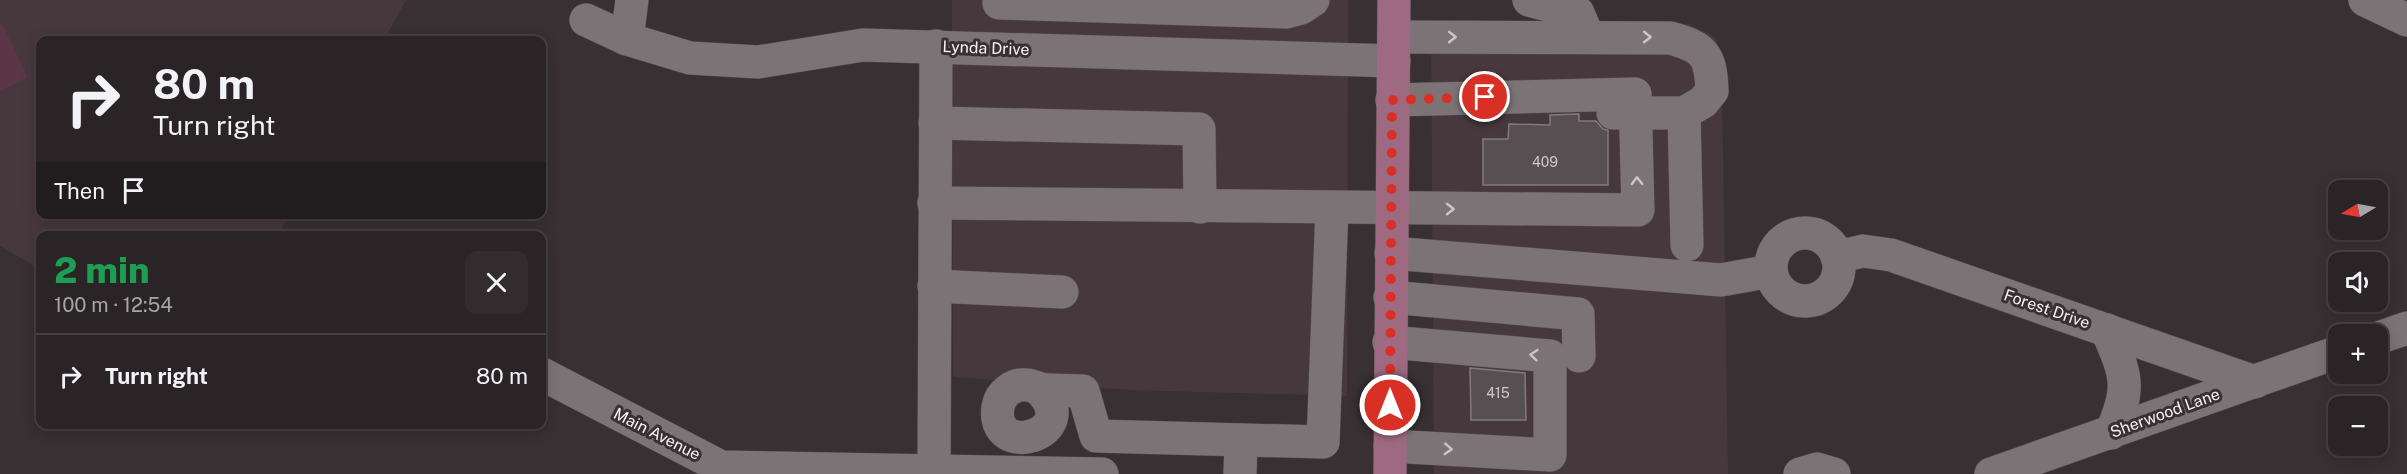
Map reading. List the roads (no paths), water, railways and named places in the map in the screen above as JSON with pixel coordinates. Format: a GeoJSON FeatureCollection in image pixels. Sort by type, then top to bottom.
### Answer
{"type":"FeatureCollection","features":[{"type":"Feature","properties":{"kind":"main road"},"geometry":{"type":"LineString","coordinates":[[1390,460],[1389,342],[1394,0]]}},
{"type":"Feature","properties":{"kind":"street"},"geometry":{"type":"LineString","coordinates":[[627,39],[632,0]]}},
{"type":"Feature","properties":{"kind":"street"},"geometry":{"type":"LineString","coordinates":[[998,48],[999,2],[1085,3],[1286,12],[1301,8],[1313,0]]}},
{"type":"Feature","properties":{"kind":"street"},"geometry":{"type":"LineString","coordinates":[[1529,0],[1578,13],[1588,37]]}},
{"type":"Feature","properties":{"kind":"street"},"geometry":{"type":"LineString","coordinates":[[2365,0],[2407,20]]}},
{"type":"Feature","properties":{"kind":"street","name":"Lynda Drive"},"geometry":{"type":"LineString","coordinates":[[586,20],[627,39],[690,58],[758,62],[863,45],[998,48],[1394,49],[1588,37],[1670,38],[1694,45],[1701,51],[1708,62],[1711,74],[1712,91],[1703,102],[1684,113]]}},
{"type":"Feature","properties":{"kind":"street"},"geometry":{"type":"LineString","coordinates":[[934,472],[936,46]]}},
{"type":"Feature","properties":{"kind":"street"},"geometry":{"type":"LineString","coordinates":[[934,203],[1638,210],[1635,94],[1392,100]]}},
{"type":"Feature","properties":{"kind":"street"},"geometry":{"type":"LineString","coordinates":[[1509,96],[1530,109],[1635,114],[1684,113],[1687,245]]}},
{"type":"Feature","properties":{"kind":"street"},"geometry":{"type":"LineString","coordinates":[[935,123],[1199,129],[1200,207]]}},
{"type":"Feature","properties":{"kind":"street"},"geometry":{"type":"LineString","coordinates":[[1008,472],[1010,434],[1002,427],[998,417],[998,406],[1009,389],[1019,385],[1029,385],[1039,389],[1083,391],[1096,436],[1323,442],[1332,208]]}},
{"type":"Feature","properties":{"kind":"street"},"geometry":{"type":"LineString","coordinates":[[1796,234],[1812,234],[1823,238],[1832,246],[1839,268],[1837,280],[1830,290],[1815,300],[1803,301],[1792,299],[1782,292],[1775,283],[1771,271],[1772,258],[1777,247],[1796,234]]}},
{"type":"Feature","properties":{"kind":"street","name":"Forest Drive"},"geometry":{"type":"LineString","coordinates":[[1837,257],[1863,251],[1891,255],[2255,382]]}},
{"type":"Feature","properties":{"kind":"street"},"geometry":{"type":"LineString","coordinates":[[1391,254],[1721,280],[1771,271]]}},
{"type":"Feature","properties":{"kind":"street"},"geometry":{"type":"LineString","coordinates":[[934,286],[1062,292]]}},
{"type":"Feature","properties":{"kind":"street"},"geometry":{"type":"LineString","coordinates":[[1390,297],[1578,314],[1579,357]]}},
{"type":"Feature","properties":{"kind":"street"},"geometry":{"type":"LineString","coordinates":[[2388,335],[2407,328]]}},
{"type":"Feature","properties":{"kind":"street"},"geometry":{"type":"LineString","coordinates":[[2107,330],[2123,369],[2125,387],[2123,407],[2111,433]]}},
{"type":"Feature","properties":{"kind":"street"},"geometry":{"type":"LineString","coordinates":[[1389,342],[1550,356],[1550,455],[1390,460]]}},
{"type":"Feature","properties":{"kind":"street","name":"Sherwood Lane"},"geometry":{"type":"LineString","coordinates":[[1991,474],[2328,356]]}},
{"type":"Feature","properties":{"kind":"street","name":"Main Avenue"},"geometry":{"type":"LineString","coordinates":[[546,376],[721,467],[1102,474]]}},
{"type":"Feature","properties":{"kind":"street"},"geometry":{"type":"LineString","coordinates":[[1240,474],[1241,440]]}},
{"type":"Feature","properties":{"kind":"street"},"geometry":{"type":"LineString","coordinates":[[1800,474],[1817,469],[1834,474]]}}]}
